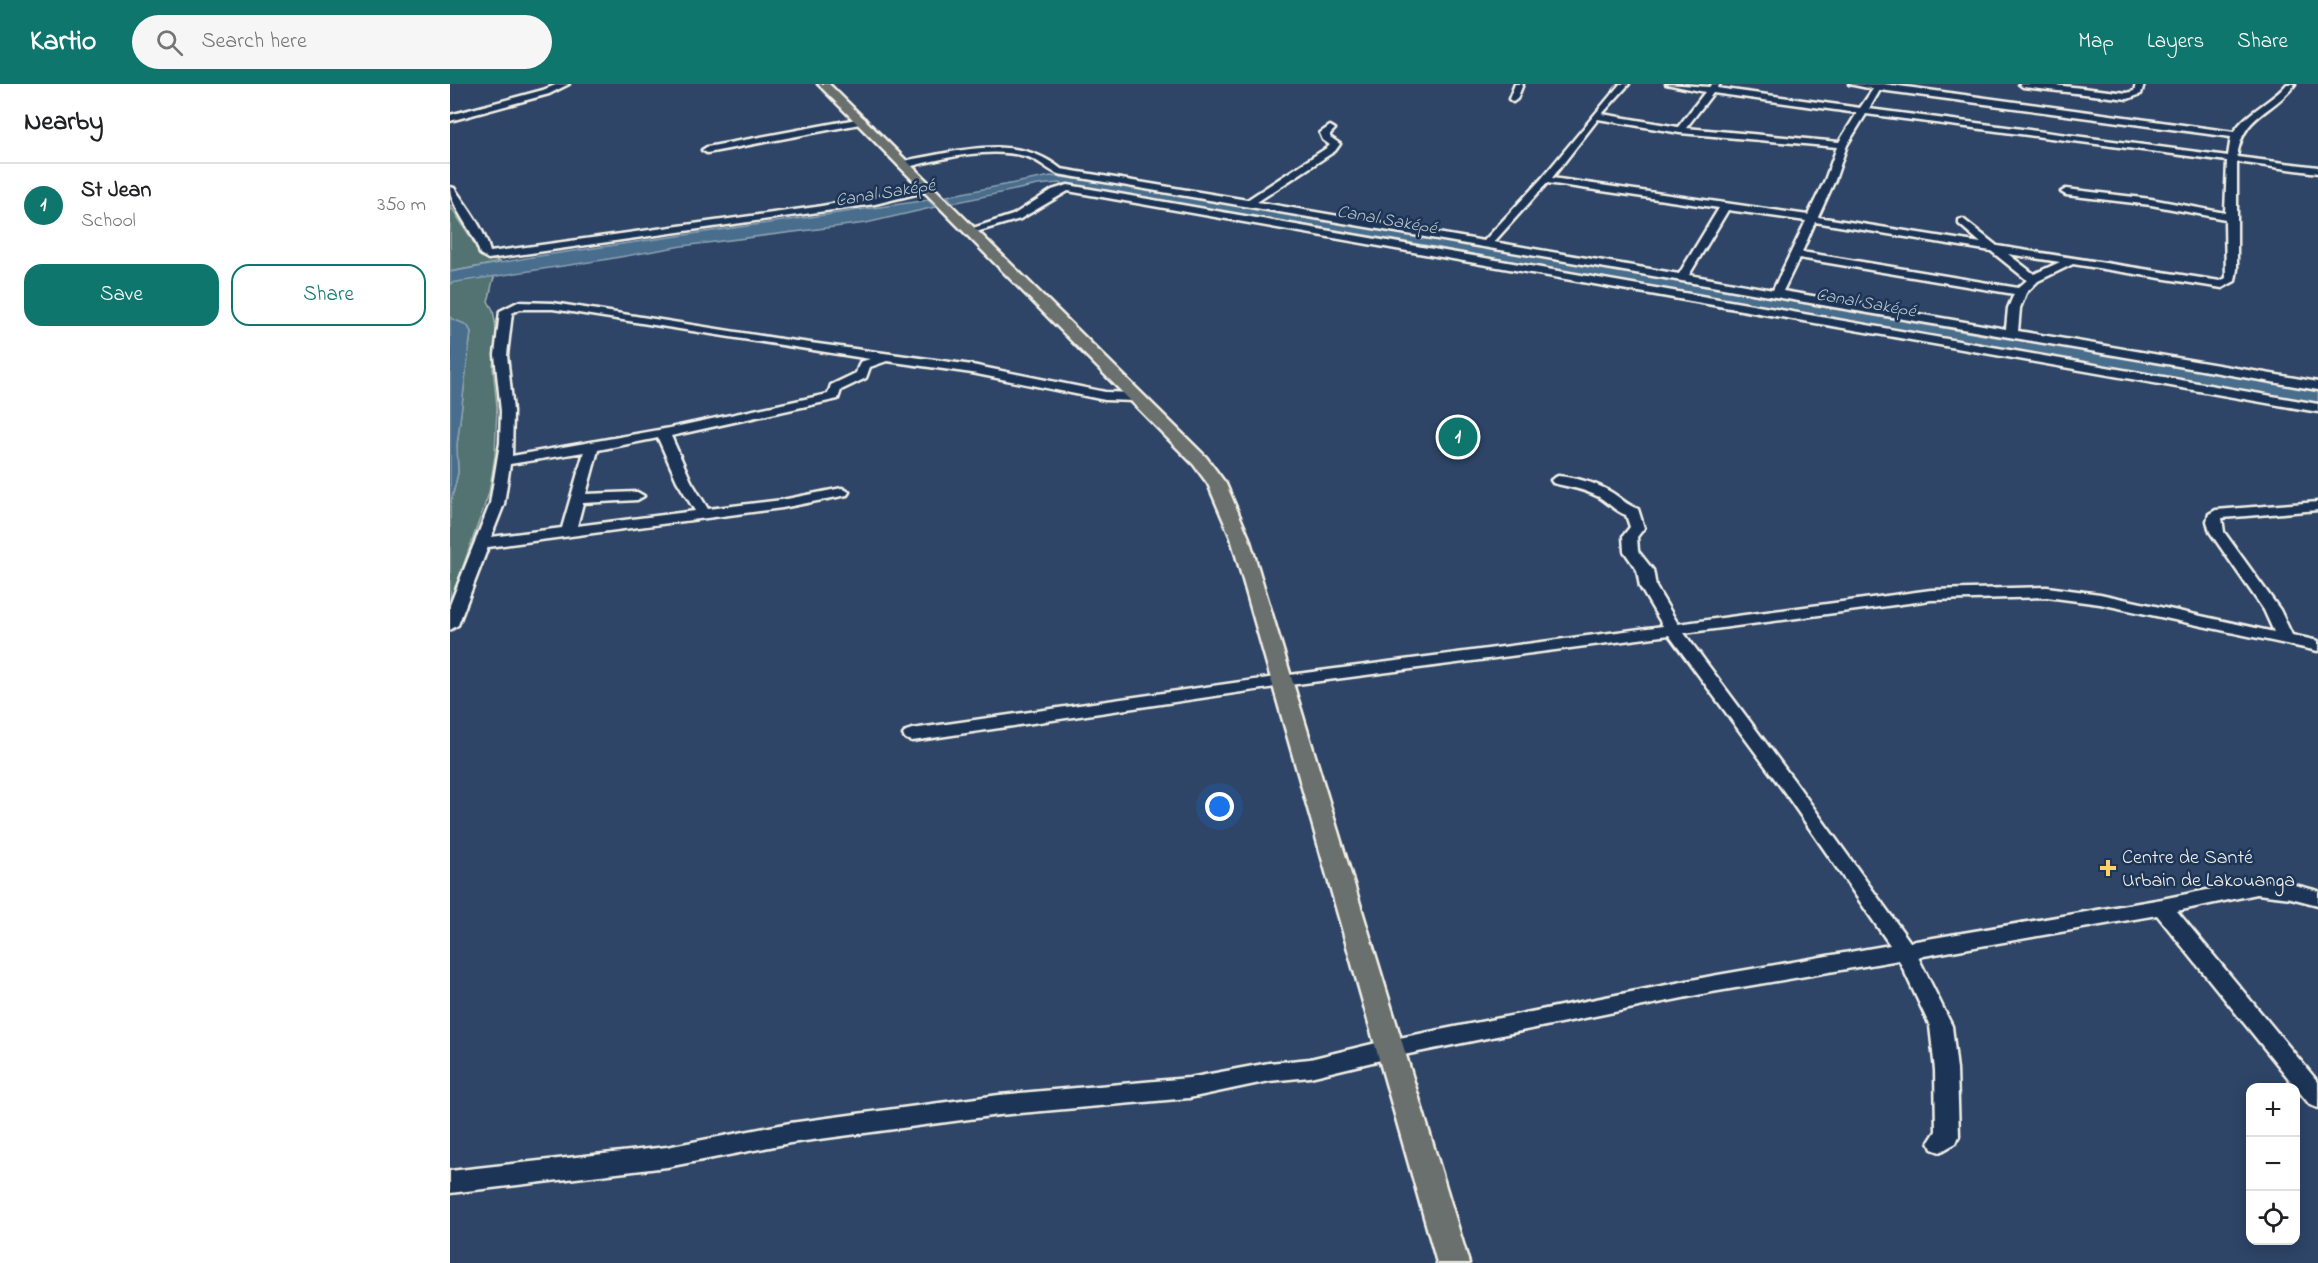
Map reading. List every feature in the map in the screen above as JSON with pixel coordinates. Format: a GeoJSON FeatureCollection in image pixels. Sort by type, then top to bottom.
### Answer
{"type":"FeatureCollection","features":[{"type":"Feature","properties":{"kind":"main road"},"geometry":{"type":"LineString","coordinates":[[823,84],[1200,461],[1217,484],[1240,538],[1453,1263]]}},
{"type":"Feature","properties":{"kind":"street"},"geometry":{"type":"LineString","coordinates":[[450,118],[546,92],[565,84]]}},
{"type":"Feature","properties":{"kind":"street"},"geometry":{"type":"LineString","coordinates":[[1513,99],[1519,84]]}},
{"type":"Feature","properties":{"kind":"street"},"geometry":{"type":"LineString","coordinates":[[1488,243],[1545,180],[1625,84]]}},
{"type":"Feature","properties":{"kind":"street"},"geometry":{"type":"LineString","coordinates":[[1670,84],[1714,87],[1865,111],[2022,119],[2236,135]]}},
{"type":"Feature","properties":{"kind":"street"},"geometry":{"type":"LineString","coordinates":[[1852,84],[1950,97],[2022,119],[2232,160],[2318,170]]}},
{"type":"Feature","properties":{"kind":"street"},"geometry":{"type":"LineString","coordinates":[[2023,84],[2128,96],[2138,92],[2140,84]]}},
{"type":"Feature","properties":{"kind":"street"},"geometry":{"type":"LineString","coordinates":[[1545,180],[1813,219],[2222,285],[2231,279],[2232,160],[2236,135],[2246,123],[2284,94],[2291,84]]}},
{"type":"Feature","properties":{"kind":"street"},"geometry":{"type":"LineString","coordinates":[[2022,119],[2029,85]]}},
{"type":"Feature","properties":{"kind":"street"},"geometry":{"type":"LineString","coordinates":[[1777,293],[1813,219],[1842,145],[1879,86]]}},
{"type":"Feature","properties":{"kind":"street"},"geometry":{"type":"LineString","coordinates":[[1950,97],[1955,86]]}},
{"type":"Feature","properties":{"kind":"street"},"geometry":{"type":"LineString","coordinates":[[1680,130],[1714,87]]}},
{"type":"Feature","properties":{"kind":"street"},"geometry":{"type":"LineString","coordinates":[[1596,116],[1680,130],[1842,145]]}},
{"type":"Feature","properties":{"kind":"street"},"geometry":{"type":"LineString","coordinates":[[707,150],[862,121]]}},
{"type":"Feature","properties":{"kind":"street"},"geometry":{"type":"LineString","coordinates":[[1249,203],[1332,149],[1335,144],[1326,138],[1325,133],[1330,129]]}},
{"type":"Feature","properties":{"kind":"street"},"geometry":{"type":"LineString","coordinates":[[903,165],[969,152],[1017,152],[1043,160],[1059,171],[2318,386]]}},
{"type":"Feature","properties":{"kind":"street"},"geometry":{"type":"LineString","coordinates":[[969,231],[1008,221],[1036,207],[1049,195],[1068,188],[2318,408]]}},
{"type":"Feature","properties":{"kind":"street"},"geometry":{"type":"LineString","coordinates":[[450,190],[468,216],[488,256],[875,201],[933,196]]}},
{"type":"Feature","properties":{"kind":"street"},"geometry":{"type":"LineString","coordinates":[[2066,192],[2151,202],[2231,217]]}},
{"type":"Feature","properties":{"kind":"street"},"geometry":{"type":"LineString","coordinates":[[1682,277],[1725,206]]}},
{"type":"Feature","properties":{"kind":"street"},"geometry":{"type":"LineString","coordinates":[[1963,222],[1983,241],[1996,248],[2033,279]]}},
{"type":"Feature","properties":{"kind":"street"},"geometry":{"type":"LineString","coordinates":[[1795,254],[2020,292]]}},
{"type":"Feature","properties":{"kind":"street"},"geometry":{"type":"LineString","coordinates":[[2012,334],[2015,304],[2020,292],[2030,286],[2033,279],[2073,260]]}},
{"type":"Feature","properties":{"kind":"street"},"geometry":{"type":"LineString","coordinates":[[450,625],[497,504],[504,461],[507,411],[501,355],[502,331],[506,311],[518,305],[553,306],[781,344],[972,369],[1105,396],[1135,397]]}},
{"type":"Feature","properties":{"kind":"street"},"geometry":{"type":"LineString","coordinates":[[504,461],[663,434],[762,414],[834,396],[835,388],[862,375],[864,365],[886,357]]}},
{"type":"Feature","properties":{"kind":"street"},"geometry":{"type":"LineString","coordinates":[[663,434],[684,481],[704,514]]}},
{"type":"Feature","properties":{"kind":"street"},"geometry":{"type":"LineString","coordinates":[[567,532],[592,447]]}},
{"type":"Feature","properties":{"kind":"street"},"geometry":{"type":"LineString","coordinates":[[1558,480],[1588,487],[1607,495],[1619,508],[1633,512],[1637,528],[1630,536],[1631,551],[1645,570],[1648,587],[1673,630],[1790,786],[1905,951],[1941,1026],[1946,1070],[1948,1136],[1940,1142]]}},
{"type":"Feature","properties":{"kind":"street"},"geometry":{"type":"LineString","coordinates":[[482,543],[782,504],[842,492]]}},
{"type":"Feature","properties":{"kind":"street"},"geometry":{"type":"LineString","coordinates":[[577,499],[637,496]]}},
{"type":"Feature","properties":{"kind":"street"},"geometry":{"type":"LineString","coordinates":[[2286,640],[2272,610],[2217,532],[2214,521],[2216,514],[2318,506]]}},
{"type":"Feature","properties":{"kind":"street"},"geometry":{"type":"LineString","coordinates":[[912,735],[1282,681],[1931,595],[2047,592],[2100,598],[2318,646]]}},
{"type":"Feature","properties":{"kind":"street"},"geometry":{"type":"LineString","coordinates":[[450,1182],[667,1157],[790,1133],[999,1105],[1189,1088],[1269,1072],[1310,1068],[1352,1060],[1389,1049],[1712,984],[2162,908],[2257,887],[2291,891],[2318,898]]}},
{"type":"Feature","properties":{"kind":"street"},"geometry":{"type":"LineString","coordinates":[[2162,908],[2318,1098]]}},
{"type":"Feature","properties":{"kind":"green space"},"geometry":{"type":"Polygon","coordinates":[[[450,205],[484,258],[501,262],[450,272],[450,205]]]}},
{"type":"Feature","properties":{"kind":"green space"},"geometry":{"type":"Polygon","coordinates":[[[495,275],[488,301],[493,310],[497,333],[493,367],[497,407],[495,455],[489,493],[450,603],[450,506],[458,473],[457,445],[471,332],[467,325],[450,318],[450,283],[495,275]]]}},
{"type":"Feature","properties":{"kind":"water"},"geometry":{"type":"Polygon","coordinates":[[[1051,176],[1116,184],[1983,335],[2121,355],[2318,390],[2318,404],[1412,243],[1059,183],[1038,185],[953,203],[947,196],[1051,176]]]}},
{"type":"Feature","properties":{"kind":"water"},"geometry":{"type":"Polygon","coordinates":[[[928,200],[935,207],[866,223],[682,246],[450,283],[450,272],[532,257],[928,200]]]}},
{"type":"Feature","properties":{"kind":"water"},"geometry":{"type":"Polygon","coordinates":[[[450,318],[467,325],[471,332],[457,445],[458,473],[450,506],[450,318]]]}},
{"type":"Feature","properties":{"kind":"place","name":"St Jean"},"geometry":{"type":"Point","coordinates":[1458,437]}},
{"type":"Feature","properties":{"kind":"place","name":"Centre de Santé Urbain de Lakouanga"},"geometry":{"type":"Point","coordinates":[2108,868]}},
{"type":"Feature","properties":{"kind":"water label","name":"Canal Saképé"},"geometry":{"type":"Point","coordinates":[885,192]}},
{"type":"Feature","properties":{"kind":"water label","name":"Canal Saképé"},"geometry":{"type":"Point","coordinates":[1387,219]}},
{"type":"Feature","properties":{"kind":"water label","name":"Canal Saképé"},"geometry":{"type":"Point","coordinates":[1866,302]}}]}
